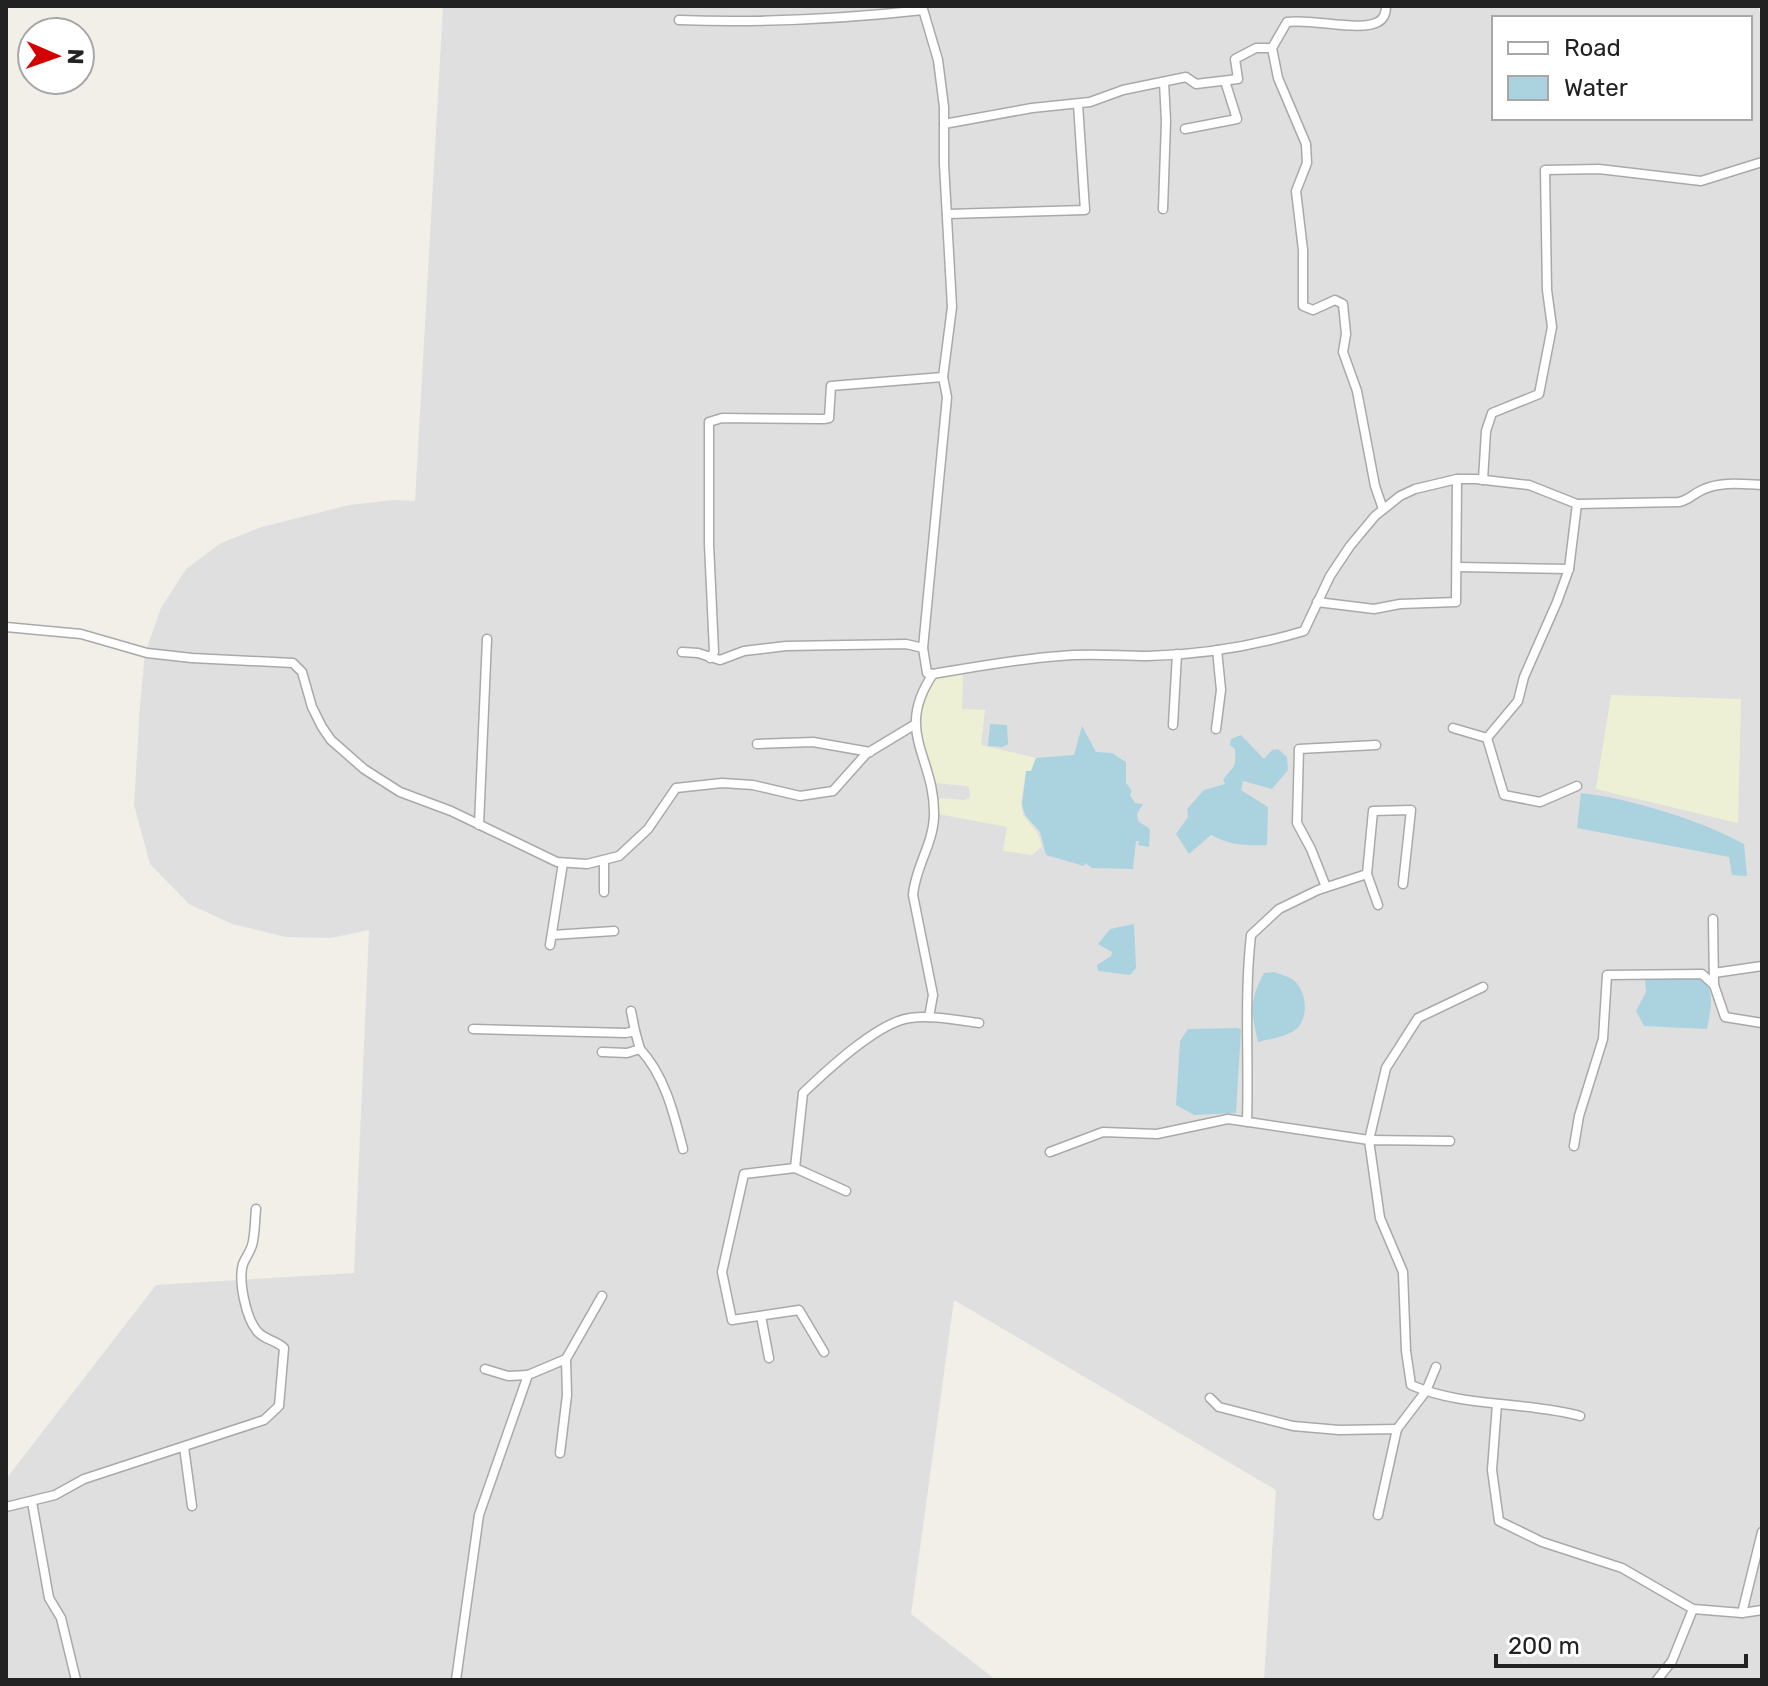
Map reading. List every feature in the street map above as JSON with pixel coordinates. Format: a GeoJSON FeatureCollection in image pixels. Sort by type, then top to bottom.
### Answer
{"type":"FeatureCollection","features":[{"type":"Feature","properties":{"kind":"street"},"geometry":{"type":"LineString","coordinates":[[1383,509],[1375,486],[1357,391],[1343,352],[1346,334],[1343,304],[1335,300],[1313,310],[1303,306],[1303,250],[1296,191],[1307,163],[1306,144],[1278,78],[1272,48],[1287,22],[1302,19],[1366,25],[1378,22],[1386,14],[1386,6]]}},
{"type":"Feature","properties":{"kind":"street"},"geometry":{"type":"LineString","coordinates":[[679,20],[733,22],[858,17],[922,8],[938,60],[952,307],[943,377],[947,397],[923,648],[927,673],[1063,655],[1177,654],[1217,650],[1304,631],[1350,546],[1383,509],[1415,489],[1457,479],[1529,485],[1577,504],[1679,502],[1687,501],[1702,489],[1731,483],[1762,485]]}},
{"type":"Feature","properties":{"kind":"street"},"geometry":{"type":"LineString","coordinates":[[944,124],[1032,108],[1078,104],[1123,90],[1186,77],[1196,84],[1238,79],[1235,59],[1256,48],[1272,48]]}},
{"type":"Feature","properties":{"kind":"street"},"geometry":{"type":"LineString","coordinates":[[1185,129],[1237,119],[1225,81]]}},
{"type":"Feature","properties":{"kind":"street"},"geometry":{"type":"LineString","coordinates":[[1163,209],[1164,82]]}},
{"type":"Feature","properties":{"kind":"street"},"geometry":{"type":"LineString","coordinates":[[947,214],[1085,210],[1078,104]]}},
{"type":"Feature","properties":{"kind":"street"},"geometry":{"type":"LineString","coordinates":[[1483,480],[1486,431],[1492,413],[1539,394],[1552,327],[1547,290],[1545,170],[1599,169],[1701,181],[1762,162]]}},
{"type":"Feature","properties":{"kind":"street"},"geometry":{"type":"LineString","coordinates":[[710,658],[714,652],[709,544],[709,422],[722,418],[824,419],[829,418],[831,386],[943,377]]}},
{"type":"Feature","properties":{"kind":"street"},"geometry":{"type":"LineString","coordinates":[[1317,602],[1374,609],[1400,604],[1456,602],[1457,479]]}},
{"type":"Feature","properties":{"kind":"street"},"geometry":{"type":"LineString","coordinates":[[1487,738],[1518,701],[1524,677],[1542,641],[1569,569],[1577,504]]}},
{"type":"Feature","properties":{"kind":"street"},"geometry":{"type":"LineString","coordinates":[[1458,567],[1569,569]]}},
{"type":"Feature","properties":{"kind":"street"},"geometry":{"type":"LineString","coordinates":[[6,627],[81,634],[147,653],[293,663],[302,672],[312,707],[322,727],[348,755],[400,792],[563,863],[587,864],[619,856],[648,829],[676,788],[722,783],[753,785],[800,796],[833,791],[870,752],[914,725]]}},
{"type":"Feature","properties":{"kind":"street"},"geometry":{"type":"LineString","coordinates":[[479,825],[487,639]]}},
{"type":"Feature","properties":{"kind":"street"},"geometry":{"type":"LineString","coordinates":[[682,652],[720,660],[744,651],[786,646],[906,644],[923,648]]}},
{"type":"Feature","properties":{"kind":"street"},"geometry":{"type":"LineString","coordinates":[[1216,729],[1221,690],[1217,650]]}},
{"type":"Feature","properties":{"kind":"street"},"geometry":{"type":"LineString","coordinates":[[1173,725],[1177,654]]}},
{"type":"Feature","properties":{"kind":"street"},"geometry":{"type":"LineString","coordinates":[[929,1017],[933,995],[913,895],[914,880],[934,820],[928,777],[914,725],[918,699],[933,674]]}},
{"type":"Feature","properties":{"kind":"street"},"geometry":{"type":"LineString","coordinates":[[1453,728],[1487,738]]}},
{"type":"Feature","properties":{"kind":"street"},"geometry":{"type":"LineString","coordinates":[[1487,738],[1504,795],[1540,802],[1577,786]]}},
{"type":"Feature","properties":{"kind":"street"},"geometry":{"type":"LineString","coordinates":[[757,744],[813,742],[870,752]]}},
{"type":"Feature","properties":{"kind":"street"},"geometry":{"type":"LineString","coordinates":[[1326,887],[1297,823],[1299,749],[1376,745]]}},
{"type":"Feature","properties":{"kind":"street"},"geometry":{"type":"LineString","coordinates":[[1378,905],[1367,874],[1373,811],[1411,810],[1403,884]]}},
{"type":"Feature","properties":{"kind":"street"},"geometry":{"type":"LineString","coordinates":[[604,860],[604,892]]}},
{"type":"Feature","properties":{"kind":"street"},"geometry":{"type":"LineString","coordinates":[[550,945],[563,863]]}},
{"type":"Feature","properties":{"kind":"street"},"geometry":{"type":"LineString","coordinates":[[1247,1122],[1247,976],[1251,935],[1279,909],[1326,887],[1367,874]]}},
{"type":"Feature","properties":{"kind":"street"},"geometry":{"type":"LineString","coordinates":[[1713,919],[1714,985],[1725,1017],[1762,1023]]}},
{"type":"Feature","properties":{"kind":"street"},"geometry":{"type":"LineString","coordinates":[[552,935],[614,931]]}},
{"type":"Feature","properties":{"kind":"street"},"geometry":{"type":"LineString","coordinates":[[1714,973],[1762,966]]}},
{"type":"Feature","properties":{"kind":"street"},"geometry":{"type":"LineString","coordinates":[[1574,1146],[1579,1116],[1603,1039],[1607,975],[1702,974],[1714,985]]}},
{"type":"Feature","properties":{"kind":"street"},"geometry":{"type":"LineString","coordinates":[[1483,987],[1418,1018],[1386,1068],[1369,1140],[1380,1218],[1403,1272],[1406,1351],[1411,1385],[1426,1391],[1497,1404],[1548,1407],[1580,1416]]}},
{"type":"Feature","properties":{"kind":"street"},"geometry":{"type":"LineString","coordinates":[[631,1011],[640,1049],[654,1064],[675,1117],[683,1149]]}},
{"type":"Feature","properties":{"kind":"street"},"geometry":{"type":"LineString","coordinates":[[795,1168],[803,1093],[830,1067],[894,1021],[929,1017],[979,1023]]}},
{"type":"Feature","properties":{"kind":"street"},"geometry":{"type":"LineString","coordinates":[[473,1029],[635,1031]]}},
{"type":"Feature","properties":{"kind":"street"},"geometry":{"type":"LineString","coordinates":[[602,1052],[627,1053],[640,1049]]}},
{"type":"Feature","properties":{"kind":"street"},"geometry":{"type":"LineString","coordinates":[[1050,1152],[1103,1132],[1157,1134],[1228,1119],[1369,1140],[1450,1141]]}},
{"type":"Feature","properties":{"kind":"street"},"geometry":{"type":"LineString","coordinates":[[824,1352],[799,1310],[732,1320],[722,1272],[744,1174],[795,1168],[846,1191]]}},
{"type":"Feature","properties":{"kind":"street"},"geometry":{"type":"LineString","coordinates":[[6,1507],[55,1495],[84,1479],[264,1420],[279,1406],[284,1348],[255,1330],[247,1316],[244,1292],[242,1267],[253,1243],[256,1209]]}},
{"type":"Feature","properties":{"kind":"street"},"geometry":{"type":"LineString","coordinates":[[560,1453],[567,1395],[566,1359],[602,1296]]}},
{"type":"Feature","properties":{"kind":"street"},"geometry":{"type":"LineString","coordinates":[[761,1316],[769,1358]]}},
{"type":"Feature","properties":{"kind":"street"},"geometry":{"type":"LineString","coordinates":[[485,1369],[508,1376],[528,1375],[566,1359]]}},
{"type":"Feature","properties":{"kind":"street"},"geometry":{"type":"LineString","coordinates":[[1378,1515],[1397,1429],[1426,1391],[1436,1367]]}},
{"type":"Feature","properties":{"kind":"street"},"geometry":{"type":"LineString","coordinates":[[456,1680],[479,1515],[528,1375]]}},
{"type":"Feature","properties":{"kind":"street"},"geometry":{"type":"LineString","coordinates":[[1210,1398],[1219,1407],[1293,1426],[1339,1430],[1397,1429]]}},
{"type":"Feature","properties":{"kind":"street"},"geometry":{"type":"LineString","coordinates":[[1497,1404],[1492,1470],[1499,1521],[1542,1542],[1622,1568],[1693,1609],[1742,1613],[1762,1610]]}},
{"type":"Feature","properties":{"kind":"street"},"geometry":{"type":"LineString","coordinates":[[184,1447],[192,1506]]}},
{"type":"Feature","properties":{"kind":"street"},"geometry":{"type":"LineString","coordinates":[[32,1502],[49,1598],[61,1618],[76,1680]]}},
{"type":"Feature","properties":{"kind":"street"},"geometry":{"type":"LineString","coordinates":[[1742,1613],[1762,1532]]}},
{"type":"Feature","properties":{"kind":"street"},"geometry":{"type":"LineString","coordinates":[[1657,1680],[1672,1661],[1693,1609]]}},
{"type":"Feature","properties":{"kind":"shaded area"},"geometry":{"type":"Polygon","coordinates":[[[443,6],[1758,6],[1762,22],[1762,1680],[1264,1680],[1276,1490],[954,1300],[911,1614],[996,1680],[6,1680],[6,1479],[156,1285],[354,1273],[369,930],[331,938],[286,937],[232,924],[189,904],[150,864],[134,805],[145,653],[161,608],[186,569],[221,543],[262,527],[349,505],[415,501],[443,6]]]}},
{"type":"Feature","properties":{"kind":"green space"},"geometry":{"type":"Polygon","coordinates":[[[963,672],[962,709],[985,710],[981,745],[1036,758],[1031,771],[1026,772],[1021,802],[1023,815],[1038,834],[1042,846],[1032,855],[1003,851],[1007,827],[938,814],[937,798],[964,800],[970,798],[970,793],[968,786],[934,783],[917,726],[926,690],[935,678],[963,672]]]}},
{"type":"Feature","properties":{"kind":"green space"},"geometry":{"type":"Polygon","coordinates":[[[1611,695],[1741,699],[1738,823],[1596,789],[1611,695]]]}},
{"type":"Feature","properties":{"kind":"water"},"geometry":{"type":"Polygon","coordinates":[[[990,724],[1007,725],[1008,744],[988,746],[990,724]]]}},
{"type":"Feature","properties":{"kind":"water"},"geometry":{"type":"Polygon","coordinates":[[[1082,726],[1096,752],[1112,753],[1126,762],[1126,783],[1132,791],[1130,795],[1135,803],[1143,804],[1137,814],[1138,821],[1150,829],[1149,847],[1138,845],[1139,841],[1136,841],[1133,869],[1092,868],[1085,863],[1084,866],[1046,855],[1040,832],[1025,815],[1022,805],[1026,771],[1031,771],[1036,758],[1074,755],[1082,726]]]}},
{"type":"Feature","properties":{"kind":"water"},"geometry":{"type":"Polygon","coordinates":[[[1241,735],[1264,759],[1272,750],[1278,749],[1287,757],[1288,770],[1272,789],[1243,781],[1241,790],[1268,807],[1267,845],[1238,844],[1211,835],[1189,854],[1176,834],[1188,817],[1187,809],[1204,790],[1225,784],[1223,780],[1235,761],[1231,739],[1241,735]]]}},
{"type":"Feature","properties":{"kind":"water"},"geometry":{"type":"Polygon","coordinates":[[[1581,793],[1643,805],[1727,835],[1744,844],[1747,876],[1732,875],[1729,857],[1577,828],[1581,793]]]}},
{"type":"Feature","properties":{"kind":"water"},"geometry":{"type":"Polygon","coordinates":[[[1134,924],[1136,968],[1130,975],[1098,971],[1097,965],[1112,952],[1098,944],[1110,929],[1134,924]]]}},
{"type":"Feature","properties":{"kind":"water"},"geometry":{"type":"Polygon","coordinates":[[[1274,972],[1297,984],[1305,1012],[1295,1030],[1258,1042],[1254,999],[1264,973],[1274,972]]]}},
{"type":"Feature","properties":{"kind":"water"},"geometry":{"type":"Polygon","coordinates":[[[1700,978],[1709,988],[1710,995],[1707,1029],[1644,1026],[1636,1011],[1646,992],[1645,979],[1700,978]]]}},
{"type":"Feature","properties":{"kind":"water"},"geometry":{"type":"Polygon","coordinates":[[[1188,1029],[1241,1030],[1236,1113],[1194,1115],[1176,1105],[1180,1041],[1188,1029]]]}}]}
